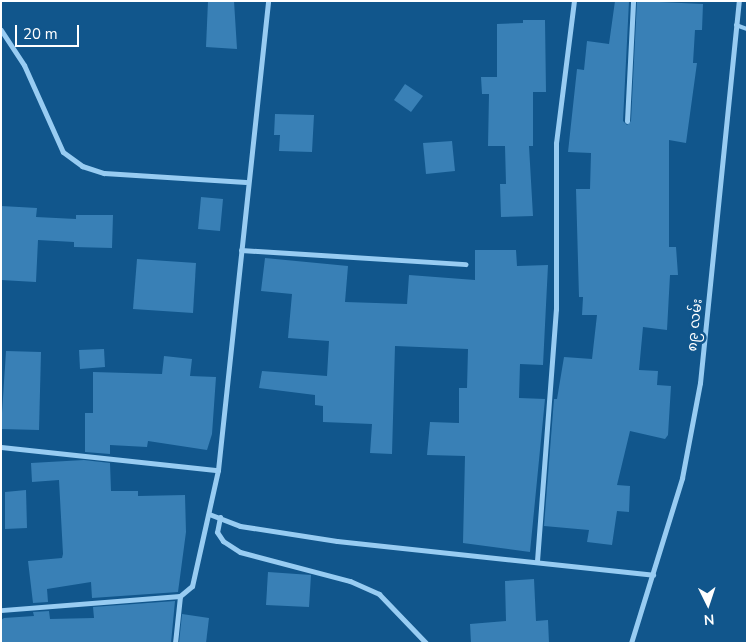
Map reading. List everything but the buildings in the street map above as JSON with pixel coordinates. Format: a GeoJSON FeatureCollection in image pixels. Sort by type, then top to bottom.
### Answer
{"type":"FeatureCollection","features":[{"type":"Feature","properties":{"kind":"street"},"geometry":{"type":"LineString","coordinates":[[1,610],[180,596],[192,586],[218,470],[241,250],[246,182],[268,1]]}},
{"type":"Feature","properties":{"kind":"street"},"geometry":{"type":"LineString","coordinates":[[537,561],[556,309],[556,144],[574,1]]}},
{"type":"Feature","properties":{"kind":"street"},"geometry":{"type":"LineString","coordinates":[[627,121],[633,1]]}},
{"type":"Feature","properties":{"kind":"street","name":"၈၉ လမ်း"},"geometry":{"type":"LineString","coordinates":[[631,643],[654,575],[682,478],[700,383],[739,1]]}},
{"type":"Feature","properties":{"kind":"street"},"geometry":{"type":"LineString","coordinates":[[1,30],[24,65],[63,152],[82,166],[104,173],[246,182]]}},
{"type":"Feature","properties":{"kind":"street"},"geometry":{"type":"LineString","coordinates":[[241,250],[466,264]]}},
{"type":"Feature","properties":{"kind":"street"},"geometry":{"type":"LineString","coordinates":[[1,447],[218,470]]}},
{"type":"Feature","properties":{"kind":"street"},"geometry":{"type":"LineString","coordinates":[[209,514],[240,526],[337,541],[654,575]]}},
{"type":"Feature","properties":{"kind":"street"},"geometry":{"type":"LineString","coordinates":[[220,517],[217,532],[223,541],[240,552],[350,581],[379,594],[426,643]]}},
{"type":"Feature","properties":{"kind":"street"},"geometry":{"type":"LineString","coordinates":[[175,643],[180,596]]}},
{"type":"Feature","properties":{"kind":"lane"},"geometry":{"type":"LineString","coordinates":[[736,25],[747,29]]}}]}
